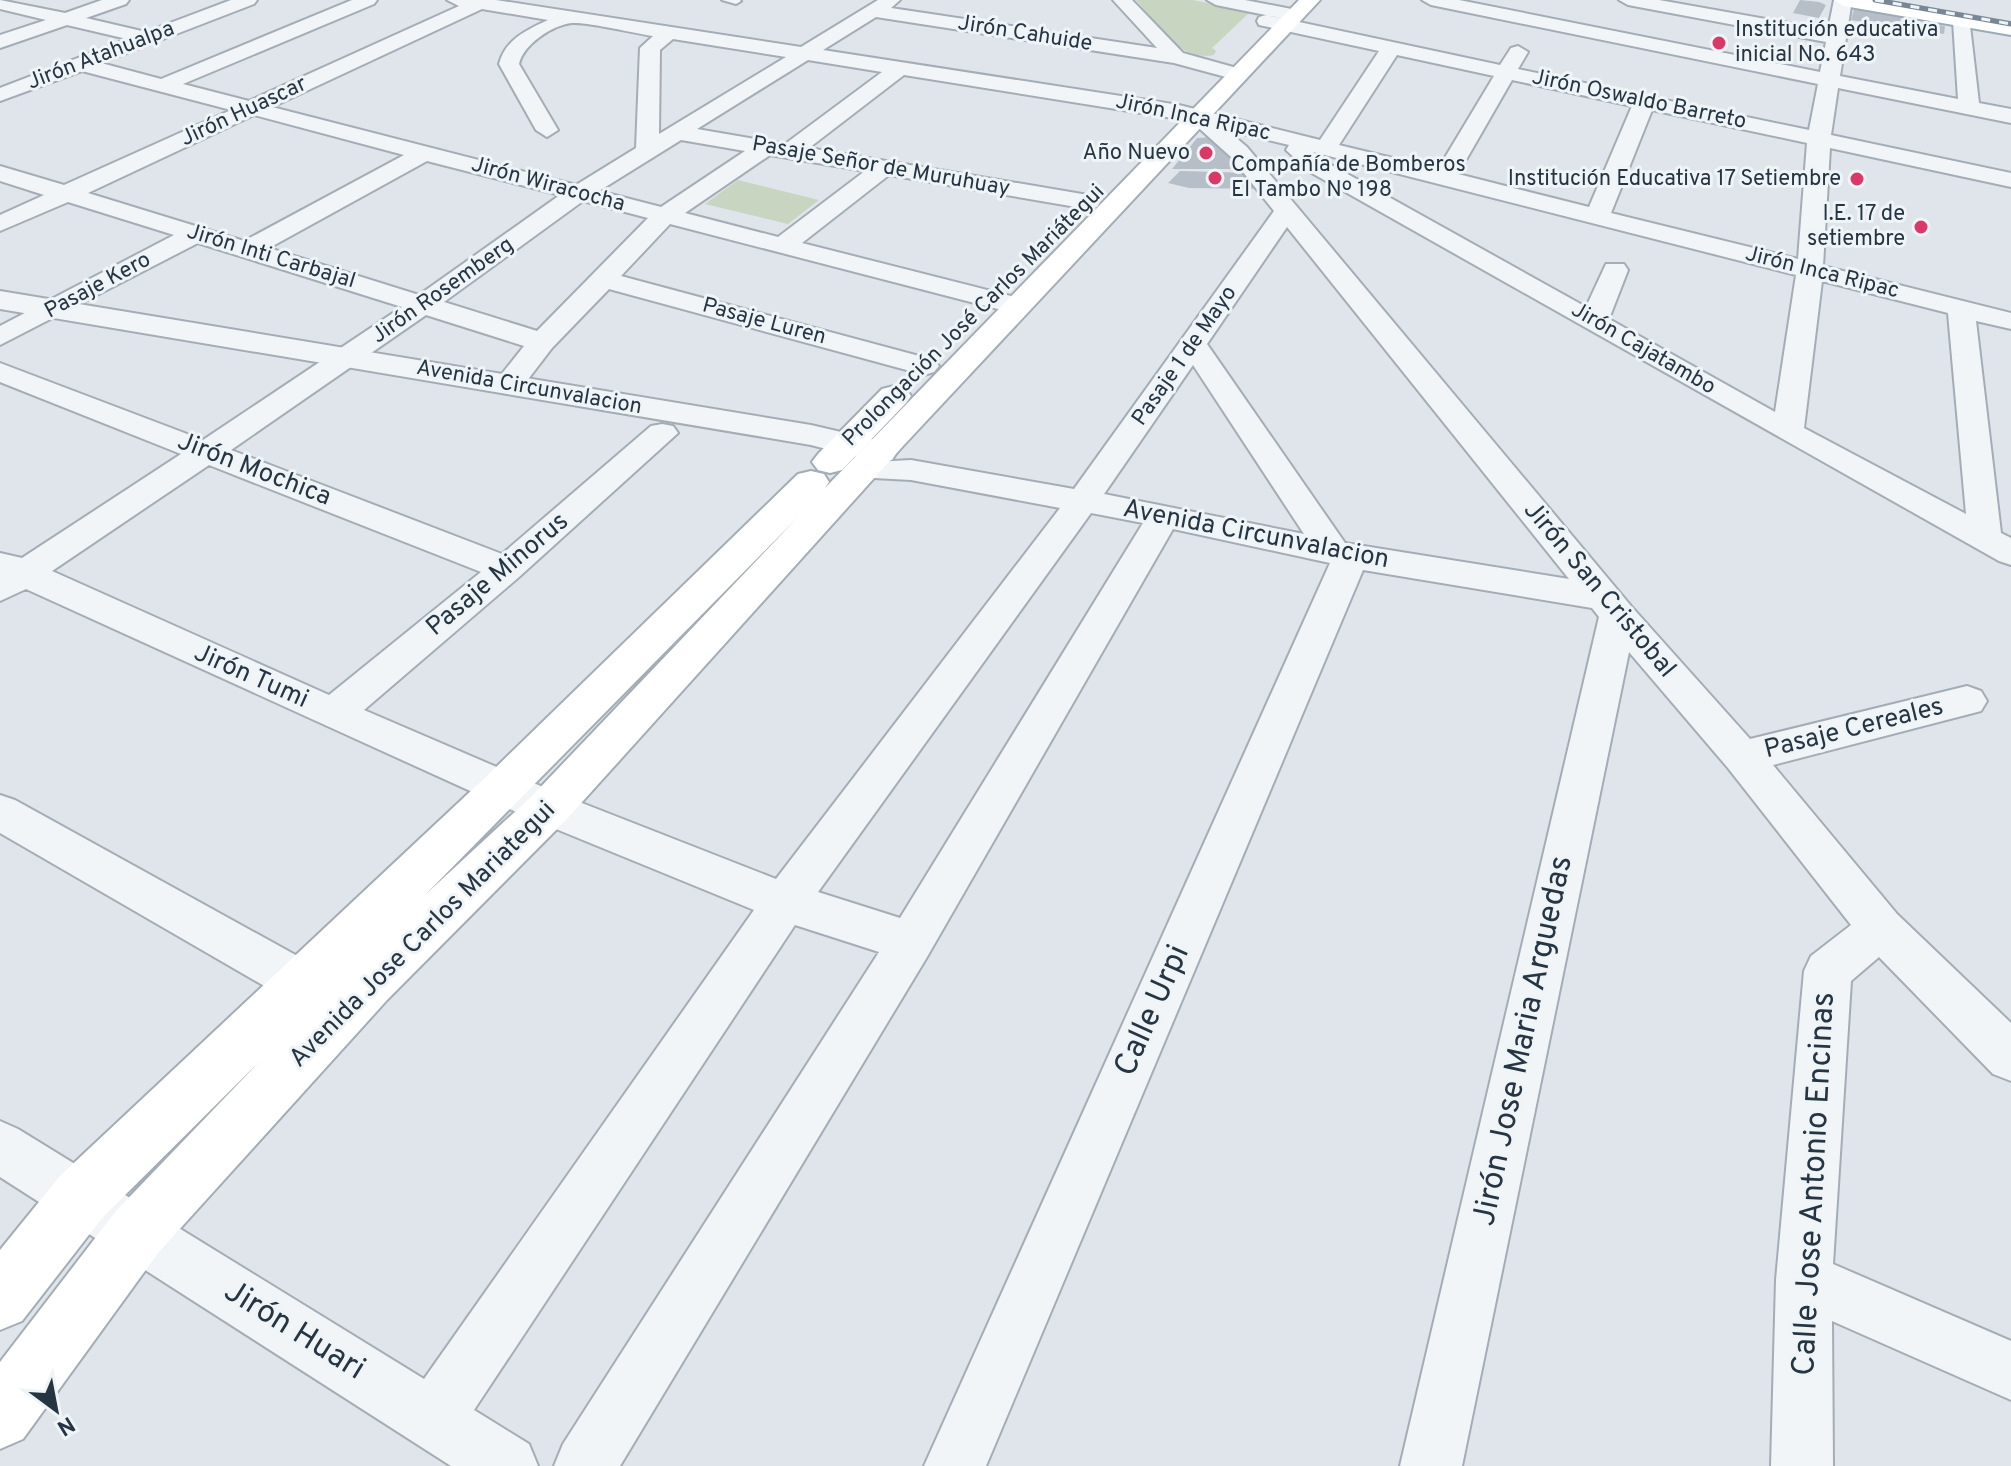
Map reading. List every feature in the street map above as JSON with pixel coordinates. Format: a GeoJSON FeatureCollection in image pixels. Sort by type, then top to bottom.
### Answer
{"type":"FeatureCollection","features":[{"type":"Feature","properties":{"kind":"main road"},"geometry":{"type":"LineString","coordinates":[[1844,0],[2011,29]]}},
{"type":"Feature","properties":{"kind":"main road"},"geometry":{"type":"LineString","coordinates":[[1911,0],[2011,17]]}},
{"type":"Feature","properties":{"kind":"main road","name":"Prolongación José Carlos Mariátegui"},"geometry":{"type":"LineString","coordinates":[[857,463],[1004,302],[1286,12]]}},
{"type":"Feature","properties":{"kind":"main road","name":"Prolongación José Carlos Mariátegui"},"geometry":{"type":"LineString","coordinates":[[857,463],[924,366],[1004,302],[1088,202],[1188,113]]}},
{"type":"Feature","properties":{"kind":"main road","name":"Avenida Jose Carlos Mariategui"},"geometry":{"type":"LineString","coordinates":[[0,1299],[81,1197],[505,787],[857,463]]}},
{"type":"Feature","properties":{"kind":"main road","name":"Avenida Jose Carlos Mariategui"},"geometry":{"type":"LineString","coordinates":[[0,1416],[137,1232],[369,983],[549,808],[857,463]]}},
{"type":"Feature","properties":{"kind":"street"},"geometry":{"type":"LineString","coordinates":[[0,42],[120,0]]}},
{"type":"Feature","properties":{"kind":"street","name":"Jirón Atahualpa"},"geometry":{"type":"LineString","coordinates":[[0,95],[248,0]]}},
{"type":"Feature","properties":{"kind":"street"},"geometry":{"type":"LineString","coordinates":[[164,85],[368,0]]}},
{"type":"Feature","properties":{"kind":"street","name":"Jirón Inca Ripac"},"geometry":{"type":"LineString","coordinates":[[456,0],[1188,113],[2011,321]]}},
{"type":"Feature","properties":{"kind":"street"},"geometry":{"type":"LineString","coordinates":[[1121,0],[1176,57],[1228,72]]}},
{"type":"Feature","properties":{"kind":"street","name":"Jirón Oswaldo Barreto"},"geometry":{"type":"LineString","coordinates":[[1216,0],[1286,12],[1392,47],[2011,180]]}},
{"type":"Feature","properties":{"kind":"street"},"geometry":{"type":"LineString","coordinates":[[1431,0],[2011,116]]}},
{"type":"Feature","properties":{"kind":"street"},"geometry":{"type":"LineString","coordinates":[[1445,177],[1548,0]]}},
{"type":"Feature","properties":{"kind":"street"},"geometry":{"type":"LineString","coordinates":[[1628,0],[1838,38]]}},
{"type":"Feature","properties":{"kind":"street"},"geometry":{"type":"LineString","coordinates":[[1788,432],[1810,269],[1819,139],[1844,0]]}},
{"type":"Feature","properties":{"kind":"street","name":"Jirón Huascar"},"geometry":{"type":"LineString","coordinates":[[0,224],[484,2]]}},
{"type":"Feature","properties":{"kind":"street"},"geometry":{"type":"LineString","coordinates":[[0,3],[146,38]]}},
{"type":"Feature","properties":{"kind":"street","name":"Jirón Cahuide"},"geometry":{"type":"LineString","coordinates":[[882,6],[1176,57]]}},
{"type":"Feature","properties":{"kind":"street","name":"Jirón Rosemberg"},"geometry":{"type":"LineString","coordinates":[[8,575],[207,452],[339,364],[579,193],[882,6]]}},
{"type":"Feature","properties":{"kind":"street"},"geometry":{"type":"LineString","coordinates":[[547,130],[509,64],[510,54],[517,45],[568,17]]}},
{"type":"Feature","properties":{"kind":"street"},"geometry":{"type":"LineString","coordinates":[[1962,21],[1969,107]]}},
{"type":"Feature","properties":{"kind":"street"},"geometry":{"type":"LineString","coordinates":[[647,149],[650,48],[669,33]]}},
{"type":"Feature","properties":{"kind":"street"},"geometry":{"type":"LineString","coordinates":[[1326,147],[1392,47]]}},
{"type":"Feature","properties":{"kind":"street","name":"Jirón Wiracocha"},"geometry":{"type":"LineString","coordinates":[[80,64],[1004,302]]}},
{"type":"Feature","properties":{"kind":"street"},"geometry":{"type":"LineString","coordinates":[[508,385],[542,342],[665,215],[777,150],[900,68]]}},
{"type":"Feature","properties":{"kind":"street"},"geometry":{"type":"LineString","coordinates":[[0,75],[30,83]]}},
{"type":"Feature","properties":{"kind":"street"},"geometry":{"type":"LineString","coordinates":[[1597,216],[1645,101]]}},
{"type":"Feature","properties":{"kind":"street","name":"Jirón San Cristobal"},"geometry":{"type":"LineString","coordinates":[[1188,113],[1239,152],[1610,606],[1742,757],[1881,928],[2011,1057]]}},
{"type":"Feature","properties":{"kind":"street","name":"Pasaje Señor de Muruhuay"},"geometry":{"type":"LineString","coordinates":[[674,132],[1088,202]]}},
{"type":"Feature","properties":{"kind":"street","name":"Jirón Cajatambo"},"geometry":{"type":"LineString","coordinates":[[1281,136],[1318,167],[1788,432],[1998,546]]}},
{"type":"Feature","properties":{"kind":"street"},"geometry":{"type":"LineString","coordinates":[[247,250],[424,153]]}},
{"type":"Feature","properties":{"kind":"street"},"geometry":{"type":"LineString","coordinates":[[783,245],[884,168]]}},
{"type":"Feature","properties":{"kind":"street","name":"Jirón Inti Carbajal"},"geometry":{"type":"LineString","coordinates":[[0,173],[542,342]]}},
{"type":"Feature","properties":{"kind":"street","name":"Pasaje 1 de Mayo"},"geometry":{"type":"LineString","coordinates":[[433,1418],[785,902],[1082,502],[1287,210]]}},
{"type":"Feature","properties":{"kind":"street","name":"Pasaje Kero"},"geometry":{"type":"LineString","coordinates":[[8,328],[54,309],[196,234]]}},
{"type":"Feature","properties":{"kind":"street"},"geometry":{"type":"LineString","coordinates":[[1594,321],[1615,270]]}},
{"type":"Feature","properties":{"kind":"street","name":"Pasaje Luren"},"geometry":{"type":"LineString","coordinates":[[603,279],[924,366]]}},
{"type":"Feature","properties":{"kind":"street","name":"Avenida Circunvalacion"},"geometry":{"type":"LineString","coordinates":[[0,300],[339,364],[662,433],[1164,516],[1610,606]]}},
{"type":"Feature","properties":{"kind":"street"},"geometry":{"type":"LineString","coordinates":[[1961,308],[1998,546]]}},
{"type":"Feature","properties":{"kind":"street","name":"Avenida Circunvalacion"},"geometry":{"type":"LineString","coordinates":[[8,328],[508,385],[857,463]]}},
{"type":"Feature","properties":{"kind":"street"},"geometry":{"type":"LineString","coordinates":[[1194,345],[1342,554]]}},
{"type":"Feature","properties":{"kind":"street","name":"Jirón Mochica"},"geometry":{"type":"LineString","coordinates":[[0,372],[507,569]]}},
{"type":"Feature","properties":{"kind":"street","name":"Pasaje Minorus"},"geometry":{"type":"LineString","coordinates":[[333,714],[507,569],[662,433]]}},
{"type":"Feature","properties":{"kind":"street"},"geometry":{"type":"LineString","coordinates":[[585,1466],[911,942],[1164,516]]}},
{"type":"Feature","properties":{"kind":"street","name":"Calle Urpi"},"geometry":{"type":"LineString","coordinates":[[955,1466],[1342,554]]}},
{"type":"Feature","properties":{"kind":"street","name":"Jirón Tumi"},"geometry":{"type":"LineString","coordinates":[[8,575],[549,808],[785,902],[911,942]]}},
{"type":"Feature","properties":{"kind":"street","name":"Jirón Jose Maria Arguedas"},"geometry":{"type":"LineString","coordinates":[[1431,1466],[1610,606]]}},
{"type":"Feature","properties":{"kind":"street","name":"Pasaje Cereales"},"geometry":{"type":"LineString","coordinates":[[1742,757],[1967,701]]}},
{"type":"Feature","properties":{"kind":"street"},"geometry":{"type":"LineString","coordinates":[[0,812],[302,983]]}},
{"type":"Feature","properties":{"kind":"street","name":"Calle Jose Antonio Encinas"},"geometry":{"type":"LineString","coordinates":[[1802,1466],[1804,1280],[1828,971],[1881,928]]}},
{"type":"Feature","properties":{"kind":"street","name":"Jirón Huari"},"geometry":{"type":"LineString","coordinates":[[0,1147],[507,1466]]}},
{"type":"Feature","properties":{"kind":"street"},"geometry":{"type":"LineString","coordinates":[[1804,1280],[2011,1371]]}},
{"type":"Feature","properties":{"kind":"green space"},"geometry":{"type":"Polygon","coordinates":[[[1136,0],[1193,0],[1250,12],[1212,48],[1216,51],[1214,55],[1201,56],[1179,47],[1136,0]]]}},
{"type":"Feature","properties":{"kind":"green space"},"geometry":{"type":"Polygon","coordinates":[[[738,180],[819,200],[788,224],[705,204],[738,180]]]}},
{"type":"Feature","properties":{"kind":"building"},"geometry":{"type":"Polygon","coordinates":[[[1800,0],[1826,5],[1819,18],[1793,13],[1800,0]]]}},
{"type":"Feature","properties":{"kind":"building"},"geometry":{"type":"Polygon","coordinates":[[[1854,9],[1901,17],[1899,28],[1851,20],[1854,9]]]}},
{"type":"Feature","properties":{"kind":"building"},"geometry":{"type":"Polygon","coordinates":[[[1907,20],[1945,26],[1944,34],[1907,28],[1907,20]]]}},
{"type":"Feature","properties":{"kind":"building","name":"Año Nuevo"},"geometry":{"type":"Polygon","coordinates":[[[1213,137],[1243,169],[1172,169],[1197,138],[1213,137]]]}},
{"type":"Feature","properties":{"kind":"building","name":"Compañía de Bomberos El Tambo Nº 198"},"geometry":{"type":"Polygon","coordinates":[[[1180,171],[1253,173],[1266,189],[1189,188],[1168,183],[1180,171]]]}},
{"type":"Feature","properties":{"kind":"railway"},"geometry":{"type":"LineString","coordinates":[[1875,0],[2011,24]]}},
{"type":"Feature","properties":{"kind":"place","name":"Institución educativa inicial No. 643"},"geometry":{"type":"Point","coordinates":[1719,43]}},
{"type":"Feature","properties":{"kind":"place","name":"Año Nuevo"},"geometry":{"type":"Point","coordinates":[1206,153]}},
{"type":"Feature","properties":{"kind":"place","name":"Compañía de Bomberos El Tambo Nº 198"},"geometry":{"type":"Point","coordinates":[1215,178]}},
{"type":"Feature","properties":{"kind":"place","name":"Institución Educativa 17 Setiembre"},"geometry":{"type":"Point","coordinates":[1857,179]}},
{"type":"Feature","properties":{"kind":"place","name":"I.E. 17 de setiembre"},"geometry":{"type":"Point","coordinates":[1921,227]}}]}
